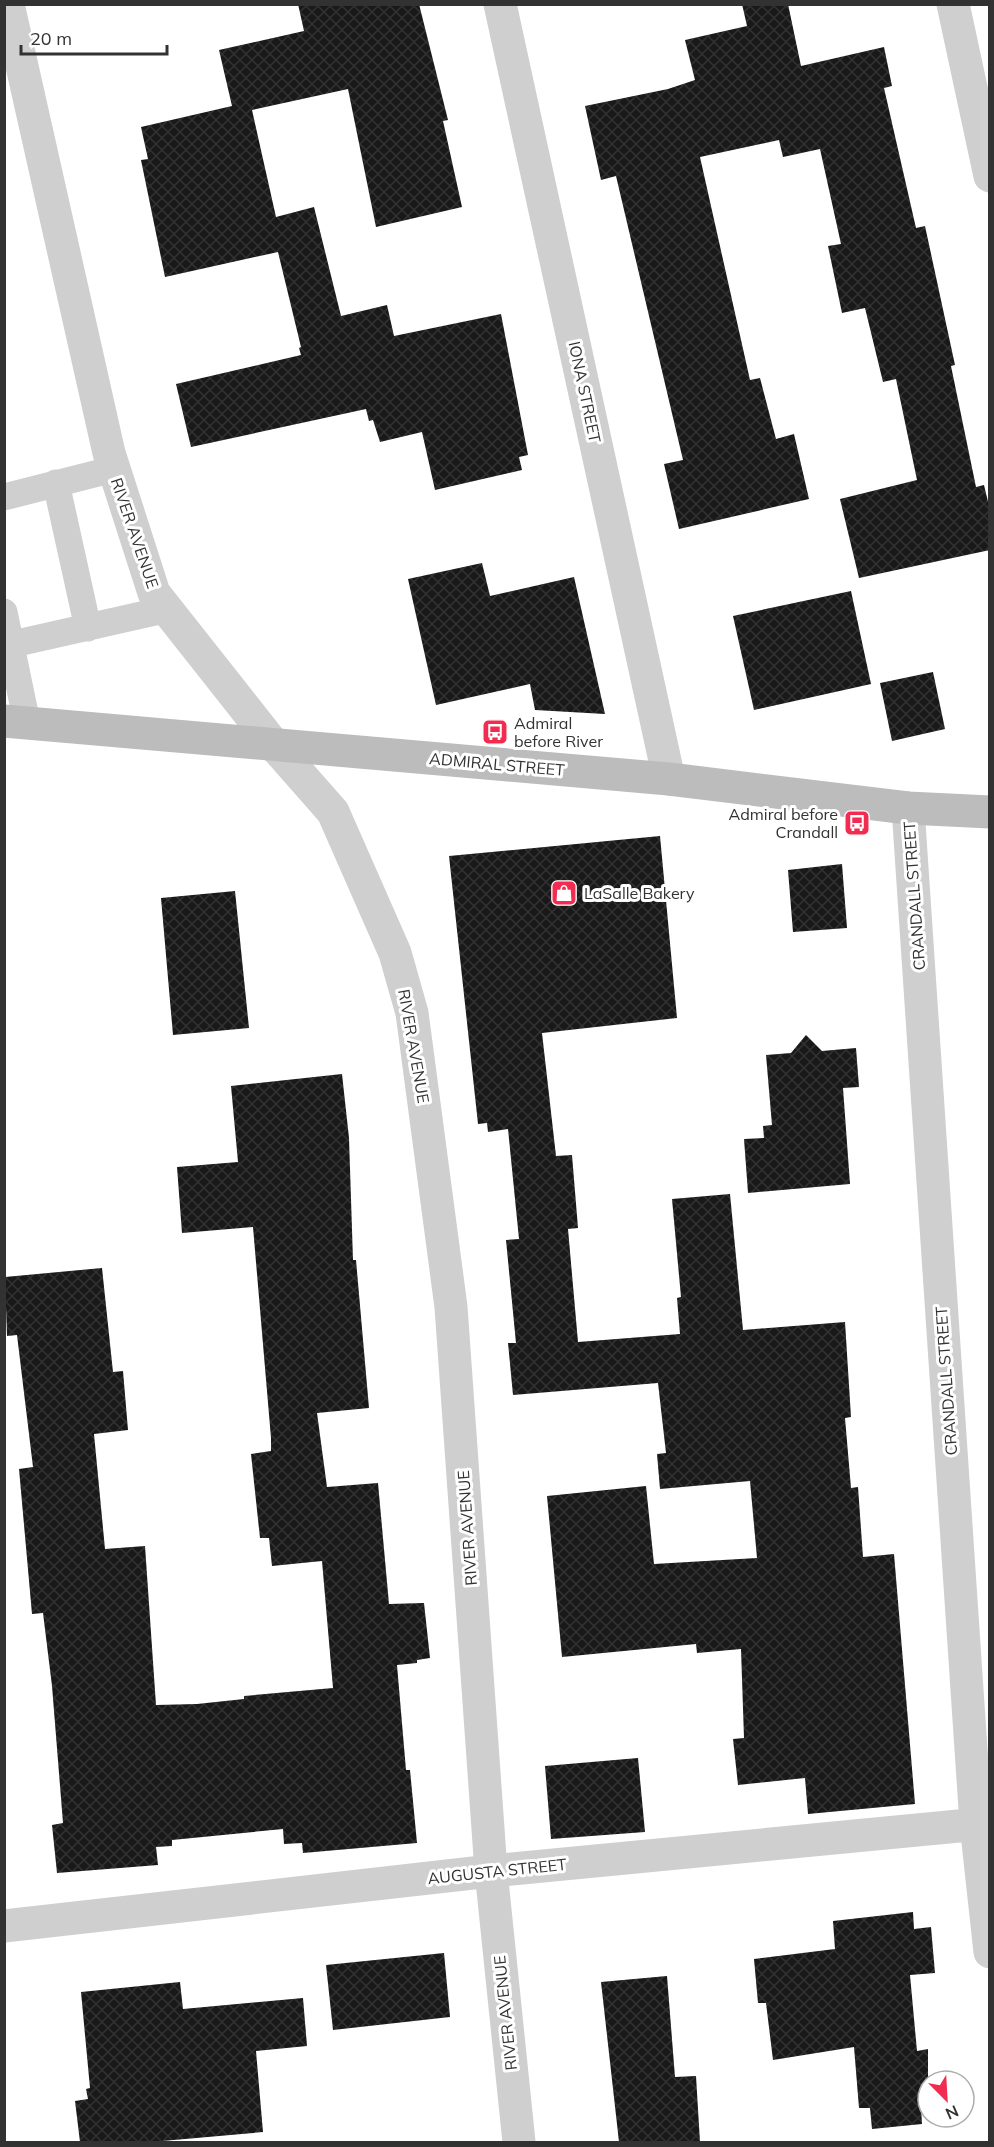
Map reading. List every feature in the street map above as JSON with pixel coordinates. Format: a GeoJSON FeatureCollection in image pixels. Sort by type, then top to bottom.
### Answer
{"type":"FeatureCollection","features":[{"type":"Feature","properties":{"kind":"main road","name":"ADMIRAL STREET"},"geometry":{"type":"LineString","coordinates":[[16,722],[669,779],[908,808],[990,812]]}},
{"type":"Feature","properties":{"kind":"street","name":"RIVER AVENUE"},"geometry":{"type":"LineString","coordinates":[[8,4],[114,469],[154,593],[274,745],[333,812],[395,953],[412,1013],[452,1307],[490,1871],[519,2142]]}},
{"type":"Feature","properties":{"kind":"street","name":"IONA STREET"},"geometry":{"type":"LineString","coordinates":[[500,4],[669,779]]}},
{"type":"Feature","properties":{"kind":"street"},"geometry":{"type":"LineString","coordinates":[[953,4],[990,176]]}},
{"type":"Feature","properties":{"kind":"street","name":"CRANDALL STREET"},"geometry":{"type":"LineString","coordinates":[[908,808],[990,1952]]}},
{"type":"Feature","properties":{"kind":"street","name":"AUGUSTA STREET"},"geometry":{"type":"LineString","coordinates":[[4,1926],[490,1871],[982,1824]]}},
{"type":"Feature","properties":{"kind":"lane"},"geometry":{"type":"LineString","coordinates":[[4,497],[114,469]]}},
{"type":"Feature","properties":{"kind":"lane"},"geometry":{"type":"LineString","coordinates":[[56,483],[88,628]]}},
{"type":"Feature","properties":{"kind":"lane"},"geometry":{"type":"LineString","coordinates":[[8,646],[168,609]]}},
{"type":"Feature","properties":{"kind":"lane"},"geometry":{"type":"LineString","coordinates":[[4,612],[16,722]]}},
{"type":"Feature","properties":{"kind":"building"},"geometry":{"type":"Polygon","coordinates":[[[298,4],[419,4],[448,120],[443,121],[462,207],[376,227],[348,89],[252,110],[276,217],[314,207],[341,316],[387,305],[394,336],[501,314],[528,455],[519,457],[522,470],[435,490],[422,432],[380,442],[373,420],[369,421],[366,409],[191,447],[176,384],[301,355],[299,348],[301,347],[278,252],[165,277],[141,160],[148,159],[141,127],[232,106],[219,50],[304,31],[298,4]]]}},
{"type":"Feature","properties":{"kind":"building"},"geometry":{"type":"Polygon","coordinates":[[[742,4],[788,4],[801,66],[884,47],[892,86],[884,88],[916,228],[925,226],[955,365],[951,366],[976,487],[984,485],[990,510],[990,550],[859,578],[840,499],[917,480],[896,379],[883,382],[865,308],[842,313],[828,246],[841,244],[820,149],[783,157],[779,140],[700,157],[750,380],[760,378],[776,439],[794,434],[809,499],[679,529],[664,464],[683,460],[616,176],[601,180],[585,106],[668,89],[695,80],[685,40],[747,26],[742,4]]]}},
{"type":"Feature","properties":{"kind":"building"},"geometry":{"type":"Polygon","coordinates":[[[482,563],[490,596],[574,577],[605,714],[535,710],[530,684],[436,705],[408,579],[482,563]]]}},
{"type":"Feature","properties":{"kind":"building"},"geometry":{"type":"Polygon","coordinates":[[[851,591],[871,684],[754,710],[733,616],[851,591]]]}},
{"type":"Feature","properties":{"kind":"building"},"geometry":{"type":"Polygon","coordinates":[[[933,672],[945,729],[892,741],[880,683],[933,672]]]}},
{"type":"Feature","properties":{"kind":"building"},"geometry":{"type":"Polygon","coordinates":[[[660,836],[677,1018],[542,1033],[556,1156],[572,1155],[578,1228],[568,1229],[578,1342],[680,1334],[677,1298],[681,1297],[672,1199],[730,1194],[743,1330],[845,1322],[851,1417],[845,1418],[851,1488],[858,1487],[863,1557],[894,1554],[915,1804],[808,1814],[805,1778],[738,1785],[733,1739],[744,1738],[741,1649],[697,1653],[696,1644],[562,1657],[547,1496],[646,1486],[654,1564],[757,1558],[750,1481],[660,1489],[657,1454],[666,1453],[658,1383],[513,1395],[508,1343],[516,1343],[506,1240],[519,1239],[508,1129],[488,1132],[487,1123],[478,1124],[449,856],[660,836]]]}},
{"type":"Feature","properties":{"kind":"building"},"geometry":{"type":"Polygon","coordinates":[[[842,864],[847,928],[793,932],[788,870],[842,864]]]}},
{"type":"Feature","properties":{"kind":"building"},"geometry":{"type":"Polygon","coordinates":[[[235,891],[249,1028],[173,1035],[161,898],[235,891]]]}},
{"type":"Feature","properties":{"kind":"building"},"geometry":{"type":"Polygon","coordinates":[[[806,1035],[822,1051],[856,1048],[859,1087],[843,1088],[850,1184],[748,1193],[744,1139],[764,1138],[763,1126],[772,1125],[766,1055],[791,1053],[806,1035]]]}},
{"type":"Feature","properties":{"kind":"building"},"geometry":{"type":"Polygon","coordinates":[[[342,1074],[349,1138],[353,1260],[356,1260],[369,1408],[317,1413],[327,1487],[378,1483],[389,1604],[424,1603],[430,1658],[417,1660],[417,1663],[397,1665],[406,1770],[410,1770],[417,1843],[303,1853],[302,1843],[284,1844],[283,1829],[172,1840],[172,1846],[156,1847],[158,1865],[57,1873],[52,1825],[63,1823],[52,1686],[43,1613],[32,1614],[19,1469],[33,1467],[17,1335],[7,1336],[5,1277],[102,1268],[113,1372],[123,1371],[128,1430],[94,1434],[105,1549],[145,1546],[156,1705],[197,1704],[244,1699],[244,1696],[333,1688],[322,1561],[272,1566],[269,1538],[260,1538],[251,1454],[271,1451],[271,1438],[253,1227],[182,1233],[177,1167],[238,1162],[231,1086],[342,1074]]]}},
{"type":"Feature","properties":{"kind":"building"},"geometry":{"type":"Polygon","coordinates":[[[638,1758],[645,1832],[551,1839],[545,1766],[638,1758]]]}},
{"type":"Feature","properties":{"kind":"building"},"geometry":{"type":"Polygon","coordinates":[[[913,1912],[914,1929],[931,1927],[935,1973],[910,1975],[917,2051],[928,2049],[928,2069],[916,2069],[916,2125],[872,2129],[870,2108],[859,2108],[854,2047],[773,2060],[766,2003],[758,2003],[754,1959],[835,1949],[833,1921],[913,1912]]]}},
{"type":"Feature","properties":{"kind":"building"},"geometry":{"type":"Polygon","coordinates":[[[444,1953],[450,2017],[333,2030],[326,1965],[444,1953]]]}},
{"type":"Feature","properties":{"kind":"building"},"geometry":{"type":"Polygon","coordinates":[[[667,1976],[675,2077],[696,2076],[700,2142],[619,2142],[601,1982],[667,1976]]]}},
{"type":"Feature","properties":{"kind":"building"},"geometry":{"type":"Polygon","coordinates":[[[180,1982],[183,2009],[303,1998],[307,2046],[256,2051],[263,2132],[151,2142],[80,2142],[75,2101],[88,2099],[86,2089],[90,2088],[81,1992],[180,1982]]]}},
{"type":"Feature","properties":{"kind":"place","name":"Admiral before River"},"geometry":{"type":"Point","coordinates":[495,732]}},
{"type":"Feature","properties":{"kind":"place","name":"Admiral before Crandall"},"geometry":{"type":"Point","coordinates":[857,823]}},
{"type":"Feature","properties":{"kind":"place","name":"LaSalle Bakery"},"geometry":{"type":"Point","coordinates":[564,893]}}]}
